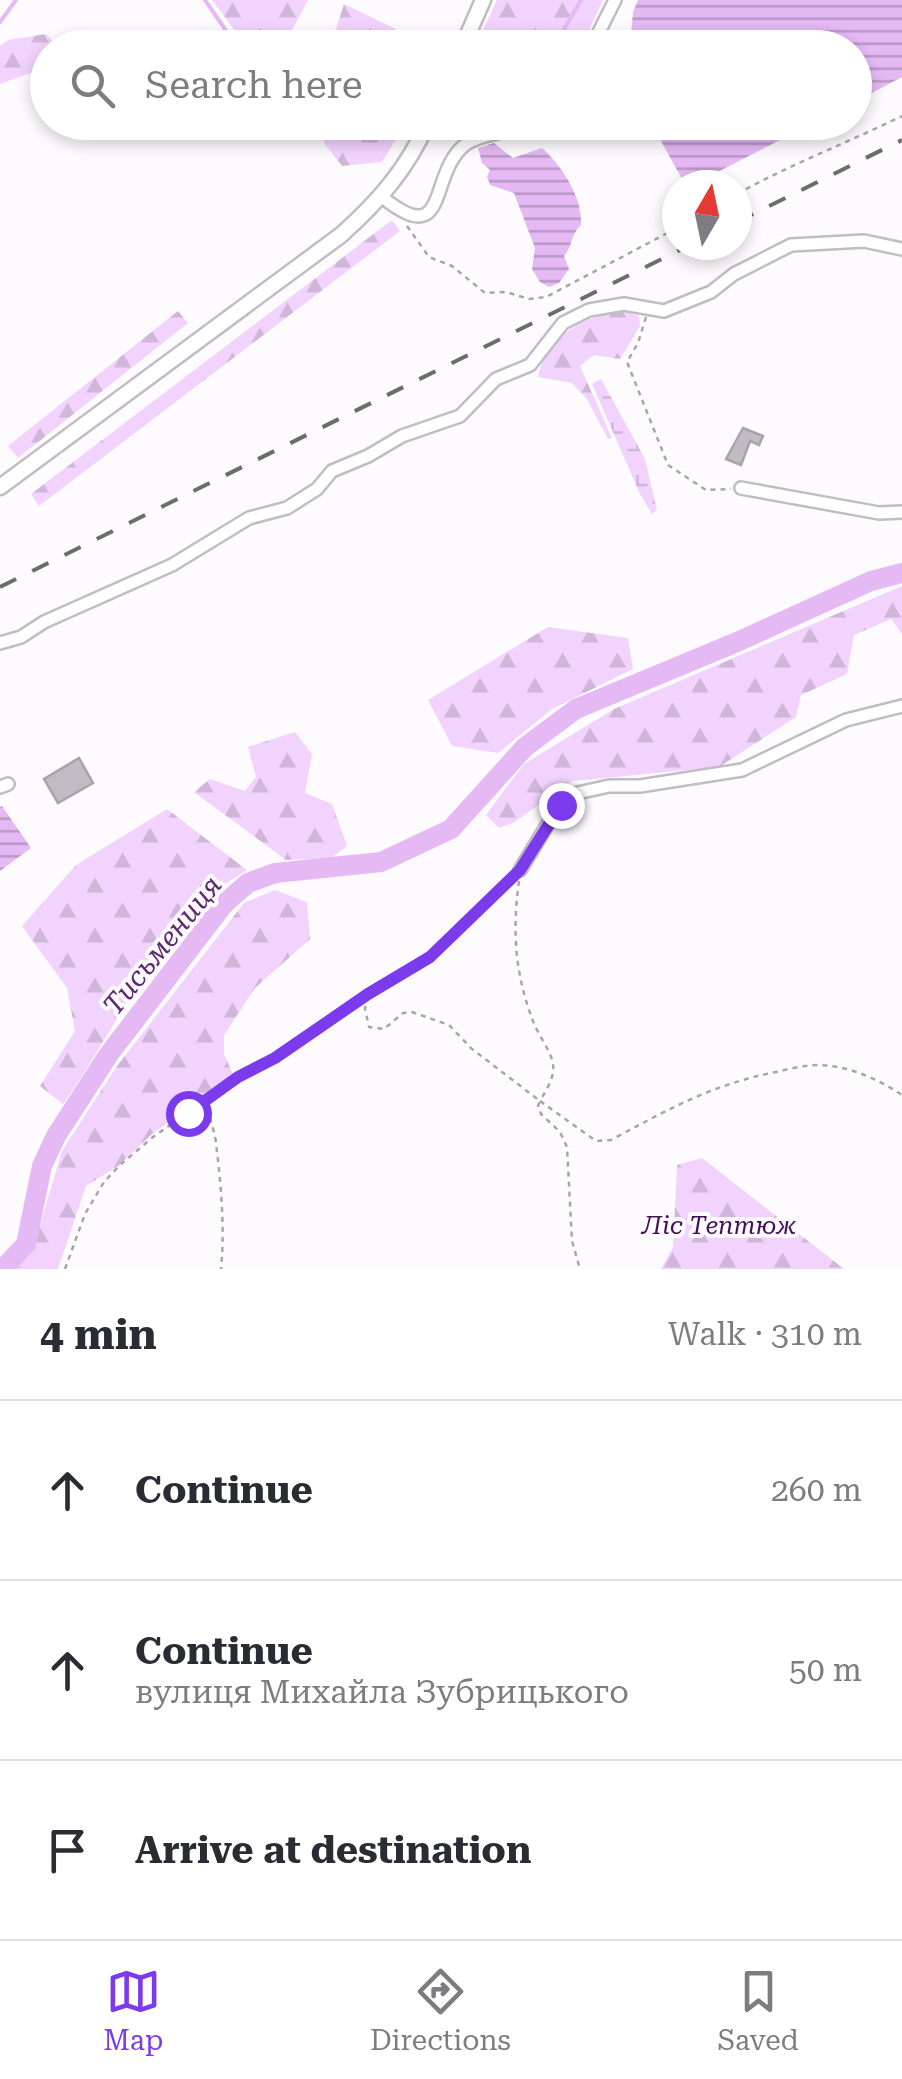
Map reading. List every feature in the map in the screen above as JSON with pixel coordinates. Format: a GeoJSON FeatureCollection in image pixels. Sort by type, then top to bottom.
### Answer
{"type":"FeatureCollection","features":[{"type":"Feature","properties":{"kind":"main road"},"geometry":{"type":"LineString","coordinates":[[470,30],[483,0]]}},
{"type":"Feature","properties":{"kind":"main road"},"geometry":{"type":"LineString","coordinates":[[0,487],[341,236],[382,198],[420,140]]}},
{"type":"Feature","properties":{"kind":"street"},"geometry":{"type":"LineString","coordinates":[[600,30],[615,0]]}},
{"type":"Feature","properties":{"kind":"street"},"geometry":{"type":"LineString","coordinates":[[382,198],[404,215],[421,218],[430,214],[452,156],[473,140]]}},
{"type":"Feature","properties":{"kind":"street"},"geometry":{"type":"LineString","coordinates":[[0,643],[172,565],[249,518],[287,508],[317,489],[332,471],[402,436],[460,416],[496,379],[530,365],[562,323],[608,305],[664,311],[712,292],[734,274],[791,245],[864,241],[902,249]]}},
{"type":"Feature","properties":{"kind":"street"},"geometry":{"type":"LineString","coordinates":[[741,488],[879,513],[902,512]]}},
{"type":"Feature","properties":{"kind":"street"},"geometry":{"type":"LineString","coordinates":[[520,870],[555,814],[573,794],[742,770],[846,720],[902,706]]}},
{"type":"Feature","properties":{"kind":"path"},"geometry":{"type":"LineString","coordinates":[[872,131],[902,116]]}},
{"type":"Feature","properties":{"kind":"path"},"geometry":{"type":"LineString","coordinates":[[752,186],[850,140]]}},
{"type":"Feature","properties":{"kind":"path"},"geometry":{"type":"LineString","coordinates":[[404,215],[410,234],[429,257],[452,266],[484,292],[506,292],[529,299],[546,297],[662,236]]}},
{"type":"Feature","properties":{"kind":"path"},"geometry":{"type":"LineString","coordinates":[[648,310],[638,343],[627,362],[668,464],[706,490],[741,488]]}},
{"type":"Feature","properties":{"kind":"path"},"geometry":{"type":"LineString","coordinates":[[65,1269],[85,1214],[104,1182],[153,1137],[430,957],[520,870]]}},
{"type":"Feature","properties":{"kind":"path"},"geometry":{"type":"LineString","coordinates":[[520,870],[514,948],[518,973],[553,1069],[538,1106],[567,1147],[572,1241],[580,1269]]}},
{"type":"Feature","properties":{"kind":"path"},"geometry":{"type":"LineString","coordinates":[[368,994],[364,1009],[369,1027],[384,1029],[394,1018],[412,1012],[449,1025],[472,1049],[596,1141],[602,1142],[728,1082],[795,1068],[844,1068],[902,1095]]}},
{"type":"Feature","properties":{"kind":"path"},"geometry":{"type":"LineString","coordinates":[[211,1096],[208,1112],[216,1139],[224,1218],[221,1269]]}},
{"type":"Feature","properties":{"kind":"green space"},"geometry":{"type":"Polygon","coordinates":[[[212,0],[308,0],[292,30],[234,30],[212,0]]]}},
{"type":"Feature","properties":{"kind":"green space"},"geometry":{"type":"Polygon","coordinates":[[[497,0],[603,0],[589,30],[483,30],[497,0]]]}},
{"type":"Feature","properties":{"kind":"green space"},"geometry":{"type":"Polygon","coordinates":[[[344,4],[396,29],[396,30],[336,30],[344,4]]]}},
{"type":"Feature","properties":{"kind":"green space"},"geometry":{"type":"Polygon","coordinates":[[[30,37],[30,73],[0,84],[0,46],[8,40],[30,37]]]}},
{"type":"Feature","properties":{"kind":"green space"},"geometry":{"type":"Polygon","coordinates":[[[396,140],[382,162],[342,166],[324,143],[396,140]]]}},
{"type":"Feature","properties":{"kind":"green space"},"geometry":{"type":"Polygon","coordinates":[[[392,220],[400,231],[39,506],[31,494],[392,220]]]}},
{"type":"Feature","properties":{"kind":"green space"},"geometry":{"type":"Polygon","coordinates":[[[621,309],[639,316],[640,326],[620,359],[594,355],[580,366],[612,438],[608,439],[587,399],[572,383],[538,377],[542,362],[558,339],[580,324],[621,309]]]}},
{"type":"Feature","properties":{"kind":"green space"},"geometry":{"type":"Polygon","coordinates":[[[178,311],[188,323],[18,458],[8,446],[178,311]]]}},
{"type":"Feature","properties":{"kind":"green space"},"geometry":{"type":"Polygon","coordinates":[[[601,379],[645,459],[657,510],[652,514],[592,384],[601,379]]]}},
{"type":"Feature","properties":{"kind":"green space"},"geometry":{"type":"Polygon","coordinates":[[[902,586],[902,634],[891,619],[854,635],[847,674],[801,695],[796,717],[719,767],[572,781],[513,823],[499,828],[486,815],[524,764],[614,709],[902,586]]]}},
{"type":"Feature","properties":{"kind":"green space"},"geometry":{"type":"Polygon","coordinates":[[[548,627],[628,638],[633,669],[552,709],[498,753],[452,746],[428,700],[548,627]]]}},
{"type":"Feature","properties":{"kind":"green space"},"geometry":{"type":"Polygon","coordinates":[[[295,732],[312,754],[305,793],[332,804],[347,846],[331,858],[286,860],[194,792],[210,779],[245,791],[256,777],[248,747],[295,732]]]}},
{"type":"Feature","properties":{"kind":"green space"},"geometry":{"type":"Polygon","coordinates":[[[167,809],[247,870],[208,896],[177,928],[63,1104],[40,1086],[75,1031],[67,988],[22,926],[76,865],[167,809]]]}},
{"type":"Feature","properties":{"kind":"green space"},"geometry":{"type":"Polygon","coordinates":[[[275,890],[307,902],[310,939],[255,988],[224,1035],[224,1054],[233,1074],[151,1135],[118,1166],[86,1186],[58,1269],[17,1269],[32,1252],[62,1151],[117,1066],[244,903],[275,890]]]}},
{"type":"Feature","properties":{"kind":"green space","name":"Ліс Тептюж"},"geometry":{"type":"Polygon","coordinates":[[[702,1158],[844,1269],[661,1269],[673,1247],[677,1165],[702,1158]]]}},
{"type":"Feature","properties":{"kind":"shaded area"},"geometry":{"type":"Polygon","coordinates":[[[638,0],[902,0],[902,77],[872,93],[872,30],[631,30],[638,0]]]}},
{"type":"Feature","properties":{"kind":"shaded area"},"geometry":{"type":"Polygon","coordinates":[[[660,140],[780,140],[721,170],[677,170],[660,140]]]}},
{"type":"Feature","properties":{"kind":"shaded area"},"geometry":{"type":"Polygon","coordinates":[[[494,143],[513,158],[542,148],[564,173],[575,194],[581,225],[564,256],[569,269],[559,283],[549,287],[540,282],[532,269],[535,248],[514,193],[490,185],[490,170],[482,163],[478,148],[494,143]]]}},
{"type":"Feature","properties":{"kind":"shaded area"},"geometry":{"type":"Polygon","coordinates":[[[0,807],[31,848],[0,871],[0,807]]]}},
{"type":"Feature","properties":{"kind":"building"},"geometry":{"type":"Polygon","coordinates":[[[743,428],[763,436],[759,445],[750,441],[741,465],[726,459],[743,428]]]}},
{"type":"Feature","properties":{"kind":"building"},"geometry":{"type":"Polygon","coordinates":[[[79,758],[93,783],[58,803],[44,779],[79,758]]]}},
{"type":"Feature","properties":{"kind":"waterway"},"geometry":{"type":"LineString","coordinates":[[0,22],[16,0]]}},
{"type":"Feature","properties":{"kind":"waterway"},"geometry":{"type":"LineString","coordinates":[[205,0],[226,30]]}},
{"type":"Feature","properties":{"kind":"waterway"},"geometry":{"type":"LineString","coordinates":[[564,30],[581,0]]}},
{"type":"Feature","properties":{"kind":"waterway","name":"Тисьмениця"},"geometry":{"type":"LineString","coordinates":[[3,1269],[26,1244],[42,1166],[56,1136],[109,1054],[224,904],[248,883],[275,873],[381,862],[451,829],[525,747],[576,709],[871,581],[902,573]]}},
{"type":"Feature","properties":{"kind":"railway"},"geometry":{"type":"LineString","coordinates":[[752,215],[902,140]]}},
{"type":"Feature","properties":{"kind":"railway"},"geometry":{"type":"LineString","coordinates":[[0,587],[662,259]]}},
{"type":"Feature","properties":{"kind":"route"},"geometry":{"type":"LineString","coordinates":[[188,1113],[238,1077],[275,1058],[430,957],[520,870],[561,805]]}}]}
